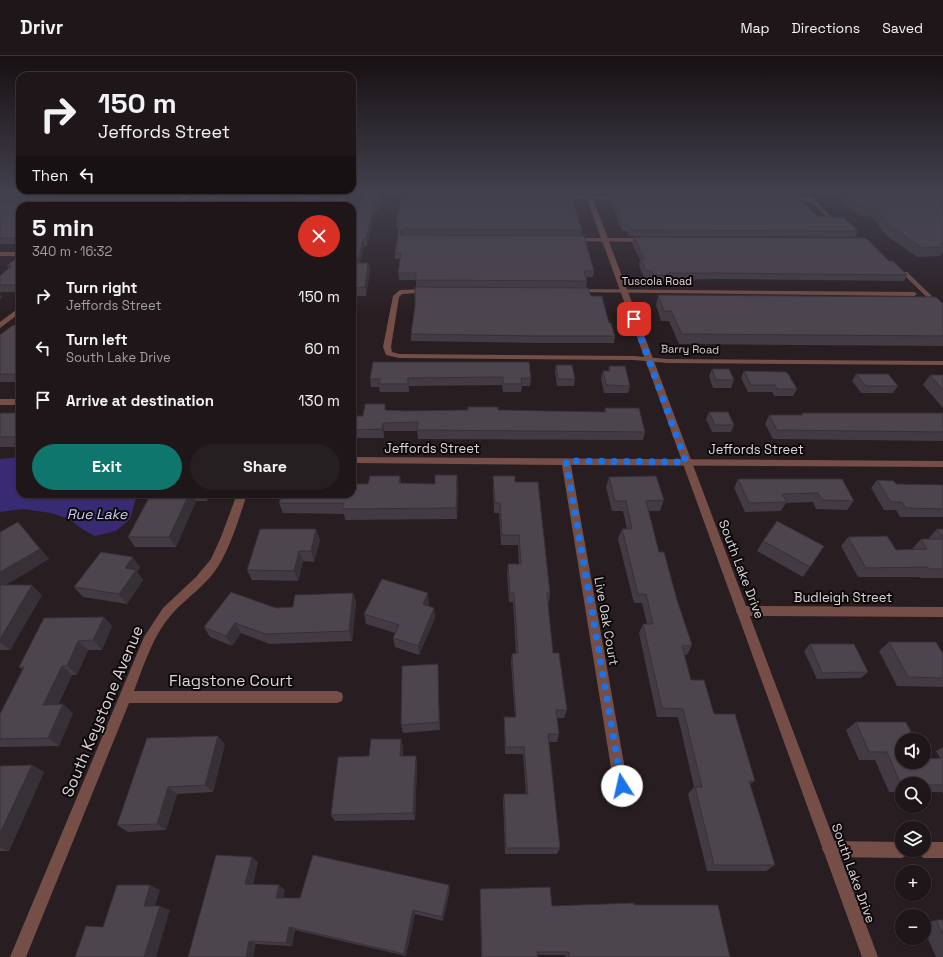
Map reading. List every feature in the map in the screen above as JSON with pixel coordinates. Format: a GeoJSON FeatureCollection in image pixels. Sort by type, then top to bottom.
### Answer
{"type":"FeatureCollection","features":[{"type":"Feature","properties":{"kind":"street","name":"South Lake Drive"},"geometry":{"type":"LineString","coordinates":[[602,233],[870,957]]}},
{"type":"Feature","properties":{"kind":"street"},"geometry":{"type":"LineString","coordinates":[[566,240],[651,240]]}},
{"type":"Feature","properties":{"kind":"street"},"geometry":{"type":"LineString","coordinates":[[0,254],[16,254]]}},
{"type":"Feature","properties":{"kind":"street","name":"Barry Road"},"geometry":{"type":"LineString","coordinates":[[434,291],[400,292],[396,296],[387,347],[389,353],[399,356],[634,358],[675,361],[943,363]]}},
{"type":"Feature","properties":{"kind":"street","name":"Tuscola Road"},"geometry":{"type":"LineString","coordinates":[[568,291],[914,294]]}},
{"type":"Feature","properties":{"kind":"street"},"geometry":{"type":"LineString","coordinates":[[0,326],[16,312]]}},
{"type":"Feature","properties":{"kind":"street"},"geometry":{"type":"LineString","coordinates":[[0,402],[16,402]]}},
{"type":"Feature","properties":{"kind":"street","name":"Jeffords Street"},"geometry":{"type":"LineString","coordinates":[[356,460],[943,464]]}},
{"type":"Feature","properties":{"kind":"street","name":"Live Oak Court"},"geometry":{"type":"LineString","coordinates":[[566,461],[622,786]]}},
{"type":"Feature","properties":{"kind":"street","name":"South Keystone Avenue"},"geometry":{"type":"LineString","coordinates":[[18,957],[148,641],[158,623],[169,609],[214,563],[224,544],[241,498]]}},
{"type":"Feature","properties":{"kind":"street","name":"Budleigh Street"},"geometry":{"type":"LineString","coordinates":[[742,611],[943,612]]}},
{"type":"Feature","properties":{"kind":"street","name":"Flagstone Court"},"geometry":{"type":"LineString","coordinates":[[125,697],[337,697]]}},
{"type":"Feature","properties":{"kind":"street"},"geometry":{"type":"LineString","coordinates":[[830,849],[895,850]]}},
{"type":"Feature","properties":{"kind":"street"},"geometry":{"type":"LineString","coordinates":[[931,850],[943,850]]}},
{"type":"Feature","properties":{"kind":"lane"},"geometry":{"type":"LineString","coordinates":[[905,273],[943,310]]}},
{"type":"Feature","properties":{"kind":"water","name":"Rue Lake"},"geometry":{"type":"Polygon","coordinates":[[[16,457],[16,498],[136,498],[130,519],[116,531],[95,536],[82,529],[69,519],[51,513],[23,509],[0,512],[0,459],[16,457]]]}},
{"type":"Feature","properties":{"kind":"building"},"geometry":{"type":"Polygon","coordinates":[[[0,233],[16,233],[16,238],[0,238],[0,233]]]}},
{"type":"Feature","properties":{"kind":"building"},"geometry":{"type":"Polygon","coordinates":[[[356,233],[367,233],[366,239],[363,239],[357,263],[368,263],[365,287],[356,288],[356,233]]]}},
{"type":"Feature","properties":{"kind":"building"},"geometry":{"type":"Polygon","coordinates":[[[398,233],[401,235],[584,236],[594,271],[584,271],[587,281],[416,280],[416,273],[398,273],[401,253],[395,253],[398,233]]]}},
{"type":"Feature","properties":{"kind":"building"},"geometry":{"type":"Polygon","coordinates":[[[901,233],[943,233],[943,243],[940,243],[943,247],[922,248],[901,233]]]}},
{"type":"Feature","properties":{"kind":"building"},"geometry":{"type":"Polygon","coordinates":[[[634,237],[866,238],[889,261],[893,261],[907,275],[667,273],[667,275],[654,275],[652,271],[646,271],[640,259],[644,259],[634,237]]]}},
{"type":"Feature","properties":{"kind":"building"},"geometry":{"type":"Polygon","coordinates":[[[16,258],[15,285],[0,285],[0,276],[11,266],[7,266],[16,258]]]}},
{"type":"Feature","properties":{"kind":"building"},"geometry":{"type":"Polygon","coordinates":[[[415,287],[588,288],[591,296],[602,296],[609,323],[611,323],[615,336],[411,334],[415,306],[415,287]]]}},
{"type":"Feature","properties":{"kind":"building"},"geometry":{"type":"Polygon","coordinates":[[[658,295],[936,297],[943,304],[943,336],[682,334],[671,311],[664,311],[658,295]]]}},
{"type":"Feature","properties":{"kind":"building"},"geometry":{"type":"Polygon","coordinates":[[[13,325],[16,326],[16,374],[0,374],[0,335],[13,325]]]}},
{"type":"Feature","properties":{"kind":"building"},"geometry":{"type":"Polygon","coordinates":[[[373,362],[529,362],[531,378],[521,378],[522,384],[503,384],[503,377],[408,378],[408,384],[379,384],[380,379],[370,379],[373,362]]]}},
{"type":"Feature","properties":{"kind":"building"},"geometry":{"type":"Polygon","coordinates":[[[556,365],[572,365],[575,379],[558,379],[556,365]]]}},
{"type":"Feature","properties":{"kind":"building"},"geometry":{"type":"Polygon","coordinates":[[[609,366],[625,366],[630,386],[606,385],[603,371],[610,371],[609,366]]]}},
{"type":"Feature","properties":{"kind":"building"},"geometry":{"type":"Polygon","coordinates":[[[712,369],[729,369],[734,380],[716,380],[712,369]]]}},
{"type":"Feature","properties":{"kind":"building"},"geometry":{"type":"Polygon","coordinates":[[[744,371],[787,372],[797,389],[777,389],[775,385],[751,385],[744,371]]]}},
{"type":"Feature","properties":{"kind":"building"},"geometry":{"type":"Polygon","coordinates":[[[856,374],[888,374],[898,386],[866,386],[856,374]]]}},
{"type":"Feature","properties":{"kind":"building"},"geometry":{"type":"Polygon","coordinates":[[[930,375],[943,375],[943,390],[930,375]]]}},
{"type":"Feature","properties":{"kind":"building"},"geometry":{"type":"Polygon","coordinates":[[[365,404],[385,404],[385,410],[405,411],[468,410],[468,407],[498,407],[498,410],[606,412],[605,408],[639,408],[645,432],[417,430],[418,422],[383,423],[382,429],[356,430],[356,416],[363,416],[365,404]]]}},
{"type":"Feature","properties":{"kind":"building"},"geometry":{"type":"Polygon","coordinates":[[[709,412],[728,412],[734,425],[715,425],[709,412]]]}},
{"type":"Feature","properties":{"kind":"building"},"geometry":{"type":"Polygon","coordinates":[[[0,413],[16,413],[16,437],[0,437],[0,413]]]}},
{"type":"Feature","properties":{"kind":"building"},"geometry":{"type":"Polygon","coordinates":[[[802,413],[943,413],[943,432],[777,430],[769,415],[803,415],[802,413]]]}},
{"type":"Feature","properties":{"kind":"building"},"geometry":{"type":"Polygon","coordinates":[[[435,475],[457,475],[456,508],[342,509],[344,503],[279,503],[281,498],[356,498],[356,484],[368,484],[370,476],[400,476],[399,483],[435,484],[435,475]]]}},
{"type":"Feature","properties":{"kind":"building"},"geometry":{"type":"Polygon","coordinates":[[[493,476],[515,476],[515,482],[538,482],[550,593],[547,593],[553,653],[559,653],[567,710],[556,710],[559,734],[548,734],[560,848],[506,848],[504,794],[528,794],[524,747],[506,747],[504,717],[516,717],[512,654],[518,653],[514,593],[510,593],[508,564],[521,564],[519,535],[502,535],[500,503],[495,503],[493,476]]]}},
{"type":"Feature","properties":{"kind":"building"},"geometry":{"type":"Polygon","coordinates":[[[656,476],[664,500],[646,501],[659,552],[664,552],[677,600],[692,645],[682,646],[691,680],[704,680],[714,714],[735,714],[755,781],[749,781],[775,865],[714,865],[695,787],[702,787],[683,709],[662,708],[643,624],[653,624],[646,594],[638,594],[622,529],[632,529],[626,501],[615,501],[609,477],[656,476]]]}},
{"type":"Feature","properties":{"kind":"building"},"geometry":{"type":"Polygon","coordinates":[[[738,479],[842,479],[854,501],[822,500],[818,493],[782,494],[787,502],[749,503],[738,479]]]}},
{"type":"Feature","properties":{"kind":"building"},"geometry":{"type":"Polygon","coordinates":[[[877,480],[894,481],[896,484],[943,485],[943,509],[906,508],[902,502],[891,502],[877,480]]]}},
{"type":"Feature","properties":{"kind":"building"},"geometry":{"type":"Polygon","coordinates":[[[149,498],[187,498],[169,537],[128,537],[149,498]]]}},
{"type":"Feature","properties":{"kind":"building"},"geometry":{"type":"Polygon","coordinates":[[[777,521],[824,546],[810,567],[763,541],[777,521]]]}},
{"type":"Feature","properties":{"kind":"building"},"geometry":{"type":"Polygon","coordinates":[[[18,522],[40,549],[0,572],[0,532],[18,522]]]}},
{"type":"Feature","properties":{"kind":"building"},"geometry":{"type":"Polygon","coordinates":[[[260,529],[316,529],[311,551],[299,551],[294,571],[247,570],[260,529]]]}},
{"type":"Feature","properties":{"kind":"building"},"geometry":{"type":"Polygon","coordinates":[[[937,529],[943,529],[943,538],[937,529]]]}},
{"type":"Feature","properties":{"kind":"building"},"geometry":{"type":"Polygon","coordinates":[[[887,536],[896,550],[927,549],[921,539],[943,539],[943,569],[929,569],[928,567],[866,568],[848,537],[887,536]]]}},
{"type":"Feature","properties":{"kind":"building"},"geometry":{"type":"Polygon","coordinates":[[[101,552],[133,557],[125,568],[136,570],[119,594],[74,587],[101,552]]]}},
{"type":"Feature","properties":{"kind":"building"},"geometry":{"type":"Polygon","coordinates":[[[382,579],[428,593],[423,604],[434,608],[418,646],[393,638],[399,625],[364,614],[382,579]]]}},
{"type":"Feature","properties":{"kind":"building"},"geometry":{"type":"Polygon","coordinates":[[[0,585],[32,585],[0,639],[0,585]]]}},
{"type":"Feature","properties":{"kind":"building"},"geometry":{"type":"Polygon","coordinates":[[[231,592],[276,608],[293,607],[295,595],[353,593],[349,631],[265,634],[235,623],[226,636],[204,627],[231,592]]]}},
{"type":"Feature","properties":{"kind":"building"},"geometry":{"type":"Polygon","coordinates":[[[104,617],[93,640],[78,641],[67,666],[62,666],[43,705],[63,704],[48,738],[0,739],[0,714],[24,667],[19,667],[44,618],[104,617]]]}},
{"type":"Feature","properties":{"kind":"building"},"geometry":{"type":"Polygon","coordinates":[[[889,642],[936,642],[943,654],[943,678],[908,677],[889,642]]]}},
{"type":"Feature","properties":{"kind":"building"},"geometry":{"type":"Polygon","coordinates":[[[810,644],[854,644],[868,672],[822,673],[810,644]]]}},
{"type":"Feature","properties":{"kind":"building"},"geometry":{"type":"Polygon","coordinates":[[[438,664],[439,722],[401,725],[402,666],[438,664]]]}},
{"type":"Feature","properties":{"kind":"building"},"geometry":{"type":"Polygon","coordinates":[[[856,722],[906,722],[912,733],[895,733],[895,769],[931,769],[931,759],[943,758],[943,785],[931,785],[931,777],[898,777],[887,752],[869,752],[856,722]]]}},
{"type":"Feature","properties":{"kind":"building"},"geometry":{"type":"Polygon","coordinates":[[[218,736],[205,785],[168,787],[157,824],[117,825],[147,738],[218,736]]]}},
{"type":"Feature","properties":{"kind":"building"},"geometry":{"type":"Polygon","coordinates":[[[371,739],[401,739],[400,756],[416,756],[413,813],[331,815],[338,757],[369,756],[371,739]]]}},
{"type":"Feature","properties":{"kind":"building"},"geometry":{"type":"Polygon","coordinates":[[[32,765],[0,833],[0,766],[32,765]]]}},
{"type":"Feature","properties":{"kind":"building"},"geometry":{"type":"Polygon","coordinates":[[[216,855],[252,857],[245,884],[279,885],[276,898],[300,898],[313,855],[449,885],[442,917],[413,910],[404,954],[289,927],[286,943],[249,941],[246,957],[188,957],[216,855]]]}},
{"type":"Feature","properties":{"kind":"building"},"geometry":{"type":"Polygon","coordinates":[[[117,885],[150,885],[144,906],[160,906],[144,957],[75,957],[86,926],[103,927],[117,885]]]}},
{"type":"Feature","properties":{"kind":"building"},"geometry":{"type":"Polygon","coordinates":[[[550,887],[552,906],[634,903],[634,905],[718,905],[730,957],[569,957],[569,952],[537,952],[538,957],[482,957],[480,889],[550,887]]]}},
{"type":"Feature","properties":{"kind":"building"},"geometry":{"type":"Polygon","coordinates":[[[936,920],[943,920],[943,935],[936,920]]]}},
{"type":"Feature","properties":{"kind":"route"},"geometry":{"type":"LineString","coordinates":[[622,786],[566,461],[686,462],[634,319]]}}]}
